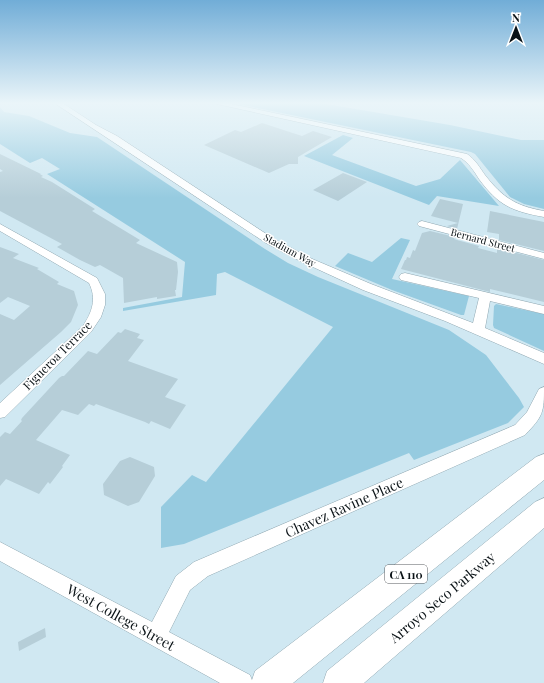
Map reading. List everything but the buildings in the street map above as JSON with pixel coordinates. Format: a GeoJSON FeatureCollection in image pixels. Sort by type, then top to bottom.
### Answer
{"type":"FeatureCollection","features":[{"type":"Feature","properties":{"kind":"highway","name":"CA 110"},"geometry":{"type":"LineString","coordinates":[[267,683],[544,466]]}},
{"type":"Feature","properties":{"kind":"highway","name":"Arroyo Seco Parkway"},"geometry":{"type":"LineString","coordinates":[[339,683],[540,516]]}},
{"type":"Feature","properties":{"kind":"street","name":"Stadium Way"},"geometry":{"type":"LineString","coordinates":[[107,134],[270,241],[306,260],[367,287],[544,359]]}},
{"type":"Feature","properties":{"kind":"street"},"geometry":{"type":"LineString","coordinates":[[360,134],[464,156],[469,159],[500,197],[522,210],[544,214]]}},
{"type":"Feature","properties":{"kind":"street","name":"Bernard Street"},"geometry":{"type":"LineString","coordinates":[[422,224],[544,256]]}},
{"type":"Feature","properties":{"kind":"street","name":"Figueroa Terrace"},"geometry":{"type":"LineString","coordinates":[[0,227],[93,281],[99,290],[100,298],[97,313],[87,329],[0,412]]}},
{"type":"Feature","properties":{"kind":"street"},"geometry":{"type":"LineString","coordinates":[[405,277],[544,310]]}},
{"type":"Feature","properties":{"kind":"street"},"geometry":{"type":"LineString","coordinates":[[478,331],[485,296]]}},
{"type":"Feature","properties":{"kind":"street","name":"Chavez Ravine Place"},"geometry":{"type":"LineString","coordinates":[[156,636],[183,583],[201,569],[520,430],[532,417],[544,393]]}},
{"type":"Feature","properties":{"kind":"street","name":"West College Street"},"geometry":{"type":"LineString","coordinates":[[0,551],[242,683]]}},
{"type":"Feature","properties":{"kind":"shaded area"},"geometry":{"type":"Polygon","coordinates":[[[0,134],[76,134],[97,137],[288,263],[318,277],[449,330],[486,355],[519,398],[524,407],[508,423],[414,460],[409,453],[184,544],[161,548],[161,507],[192,475],[206,482],[333,327],[225,272],[217,274],[216,295],[123,311],[123,308],[182,297],[185,262],[47,174],[60,169],[42,158],[30,163],[0,144],[0,134]]]}},
{"type":"Feature","properties":{"kind":"shaded area"},"geometry":{"type":"Polygon","coordinates":[[[383,134],[492,134],[521,140],[544,140],[544,209],[524,204],[510,197],[475,154],[383,134]]]}},
{"type":"Feature","properties":{"kind":"shaded area"},"geometry":{"type":"Polygon","coordinates":[[[343,135],[353,138],[332,155],[416,186],[440,179],[460,160],[499,206],[437,196],[429,205],[304,156],[343,135]]]}},
{"type":"Feature","properties":{"kind":"shaded area"},"geometry":{"type":"Polygon","coordinates":[[[401,238],[410,240],[392,279],[469,296],[464,315],[392,290],[335,266],[348,253],[372,262],[401,238]]]}},
{"type":"Feature","properties":{"kind":"shaded area"},"geometry":{"type":"Polygon","coordinates":[[[496,304],[544,314],[544,351],[494,328],[494,306],[496,304]]]}}]}
